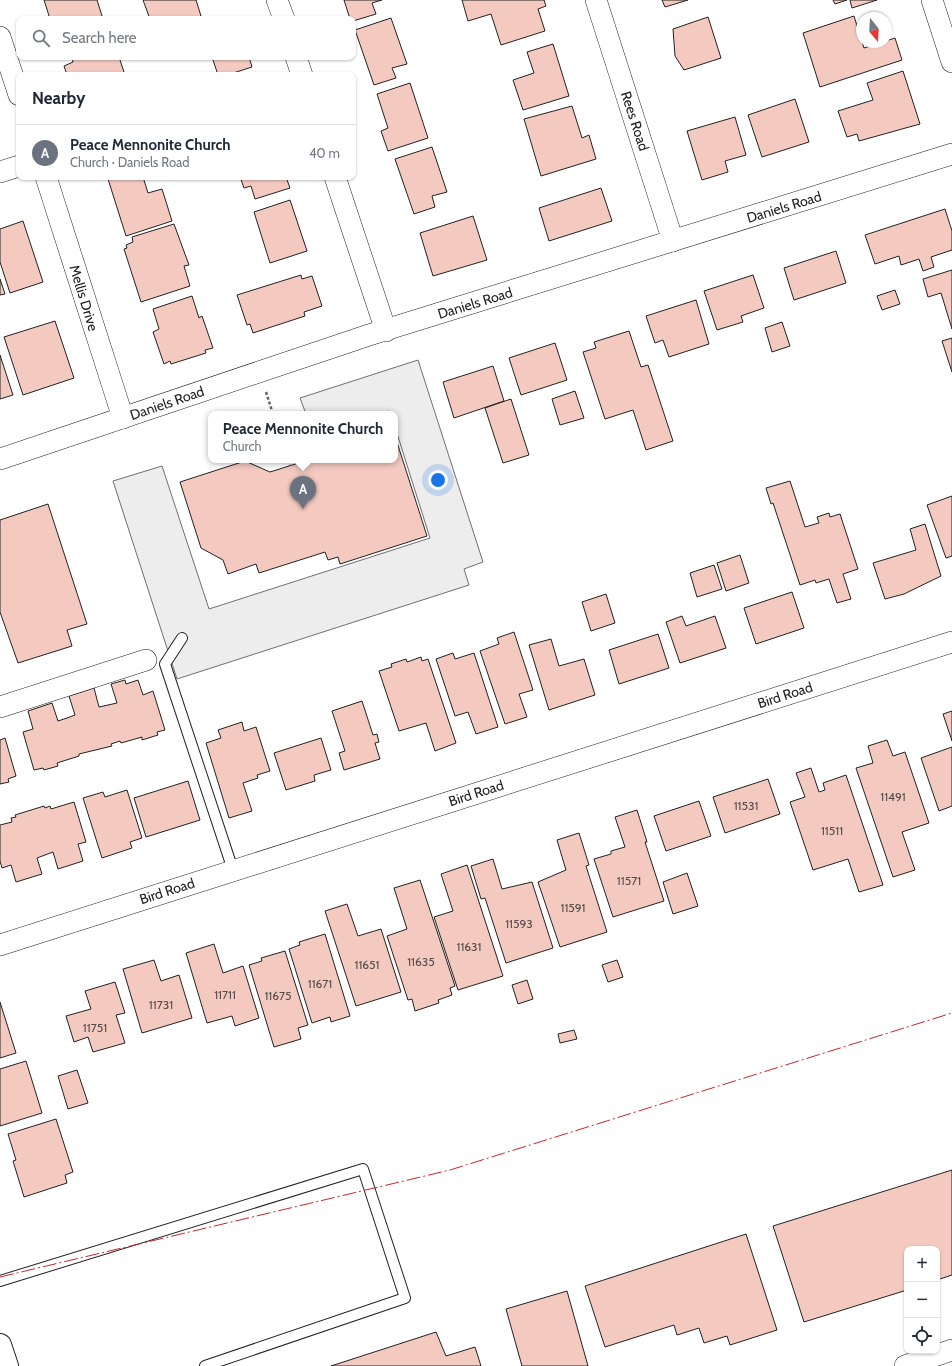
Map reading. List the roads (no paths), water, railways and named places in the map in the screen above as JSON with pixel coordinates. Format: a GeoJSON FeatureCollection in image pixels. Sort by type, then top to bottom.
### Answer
{"type":"FeatureCollection","features":[{"type":"Feature","properties":{"kind":"main road"},"geometry":{"type":"LineString","coordinates":[[0,1345],[7,1366]]}},
{"type":"Feature","properties":{"kind":"street"},"geometry":{"type":"LineString","coordinates":[[277,0],[283,16]]}},
{"type":"Feature","properties":{"kind":"street","name":"Rees Road"},"geometry":{"type":"LineString","coordinates":[[596,0],[673,241]]}},
{"type":"Feature","properties":{"kind":"street"},"geometry":{"type":"LineString","coordinates":[[932,0],[952,62]]}},
{"type":"Feature","properties":{"kind":"street"},"geometry":{"type":"LineString","coordinates":[[0,37],[16,86]]}},
{"type":"Feature","properties":{"kind":"street"},"geometry":{"type":"LineString","coordinates":[[297,60],[301,72]]}},
{"type":"Feature","properties":{"kind":"street","name":"Daniels Road"},"geometry":{"type":"LineString","coordinates":[[0,459],[259,371],[952,154]]}},
{"type":"Feature","properties":{"kind":"street"},"geometry":{"type":"LineString","coordinates":[[0,172],[16,167]]}},
{"type":"Feature","properties":{"kind":"street","name":"Mellis Drive"},"geometry":{"type":"LineString","coordinates":[[47,180],[123,418]]}},
{"type":"Feature","properties":{"kind":"street"},"geometry":{"type":"LineString","coordinates":[[336,180],[386,331]]}},
{"type":"Feature","properties":{"kind":"street","name":"Bird Road"},"geometry":{"type":"LineString","coordinates":[[0,945],[952,642]]}},
{"type":"Feature","properties":{"kind":"street"},"geometry":{"type":"LineString","coordinates":[[0,707],[146,660]]}},
{"type":"Feature","properties":{"kind":"street"},"geometry":{"type":"LineString","coordinates":[[904,1366],[952,1350]]}},
{"type":"Feature","properties":{"kind":"lane"},"geometry":{"type":"LineString","coordinates":[[182,638],[165,664],[233,870]]}},
{"type":"Feature","properties":{"kind":"lane"},"geometry":{"type":"LineString","coordinates":[[0,1281],[363,1169],[404,1298],[205,1366]]}},
{"type":"Feature","properties":{"kind":"place","name":"Peace Mennonite Church"},"geometry":{"type":"Point","coordinates":[303,509]}}]}
